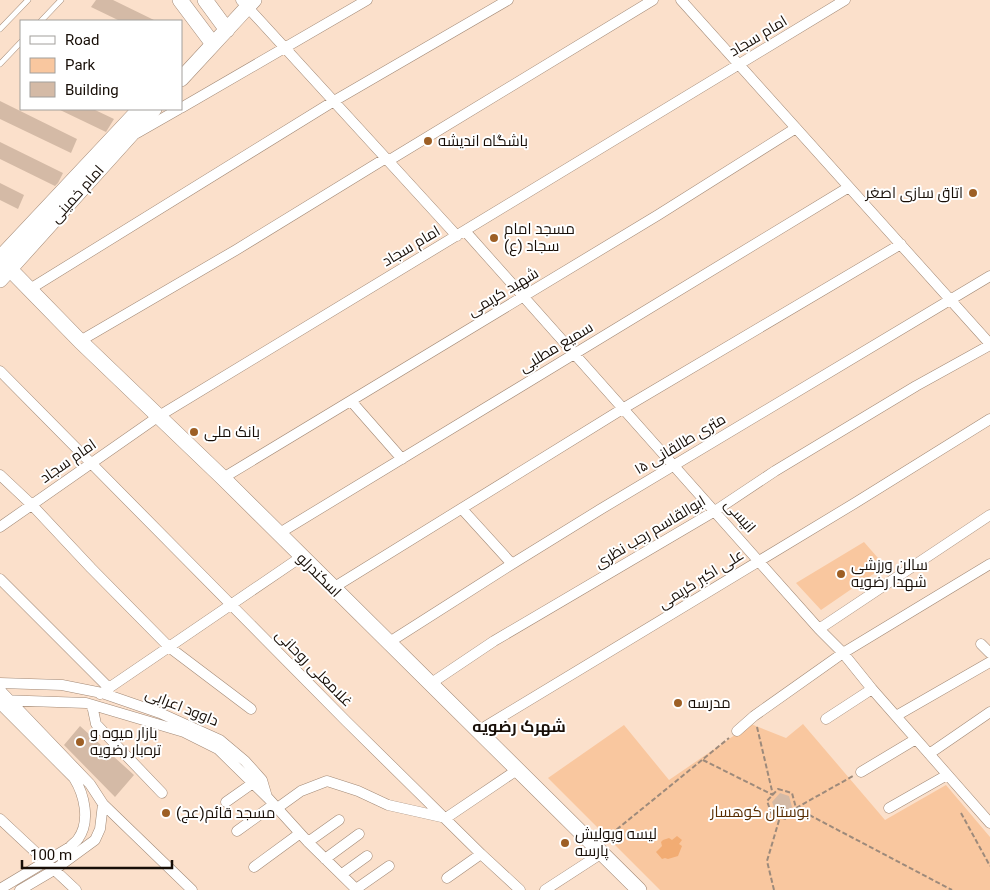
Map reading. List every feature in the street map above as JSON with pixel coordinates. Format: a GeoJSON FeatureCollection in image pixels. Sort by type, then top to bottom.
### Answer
{"type":"FeatureCollection","features":[{"type":"Feature","properties":{"kind":"main road"},"geometry":{"type":"LineString","coordinates":[[180,0],[209,40]]}},
{"type":"Feature","properties":{"kind":"main road"},"geometry":{"type":"LineString","coordinates":[[205,0],[224,26]]}},
{"type":"Feature","properties":{"kind":"main road"},"geometry":{"type":"LineString","coordinates":[[182,63],[224,26],[246,2]]}},
{"type":"Feature","properties":{"kind":"main road"},"geometry":{"type":"LineString","coordinates":[[182,78],[209,40]]}},
{"type":"Feature","properties":{"kind":"main road","name":"امام خمینی"},"geometry":{"type":"LineString","coordinates":[[2,267],[139,110]]}},
{"type":"Feature","properties":{"kind":"main road","name":"امام خمینی"},"geometry":{"type":"LineString","coordinates":[[2,267],[153,110]]}},
{"type":"Feature","properties":{"kind":"main road","name":"اسکندرلو"},"geometry":{"type":"LineString","coordinates":[[2,267],[30,289],[80,341],[223,478],[639,890]]}},
{"type":"Feature","properties":{"kind":"street"},"geometry":{"type":"LineString","coordinates":[[182,107],[367,0]]}},
{"type":"Feature","properties":{"kind":"street"},"geometry":{"type":"LineString","coordinates":[[30,289],[334,101],[508,0]]}},
{"type":"Feature","properties":{"kind":"street"},"geometry":{"type":"LineString","coordinates":[[80,341],[236,250],[653,0]]}},
{"type":"Feature","properties":{"kind":"street"},"geometry":{"type":"LineString","coordinates":[[681,0],[990,345]]}},
{"type":"Feature","properties":{"kind":"street","name":"امام سجاد"},"geometry":{"type":"LineString","coordinates":[[0,527],[158,416],[845,0]]}},
{"type":"Feature","properties":{"kind":"street","name":"انیسی"},"geometry":{"type":"LineString","coordinates":[[246,2],[285,48],[387,160],[524,296],[843,654],[990,823]]}},
{"type":"Feature","properties":{"kind":"street"},"geometry":{"type":"LineString","coordinates":[[127,138],[176,110]]}},
{"type":"Feature","properties":{"kind":"street","name":"شهید کریمی"},"geometry":{"type":"LineString","coordinates":[[223,478],[658,215],[796,128]]}},
{"type":"Feature","properties":{"kind":"street","name":"سمیع مطلبی"},"geometry":{"type":"LineString","coordinates":[[278,534],[849,187]]}},
{"type":"Feature","properties":{"kind":"street"},"geometry":{"type":"LineString","coordinates":[[333,588],[624,408],[901,244]]}},
{"type":"Feature","properties":{"kind":"street","name":"۱۵ متری طالقانی"},"geometry":{"type":"LineString","coordinates":[[388,643],[512,564],[674,465],[990,276]]}},
{"type":"Feature","properties":{"kind":"street","name":"ابوالقاسم رجب نظری"},"geometry":{"type":"LineString","coordinates":[[430,684],[494,641],[715,511],[775,471],[916,386],[990,345]]}},
{"type":"Feature","properties":{"kind":"street","name":"غلامعلی روحانی"},"geometry":{"type":"LineString","coordinates":[[0,371],[90,464],[165,536],[231,605],[481,854],[520,890]]}},
{"type":"Feature","properties":{"kind":"street"},"geometry":{"type":"LineString","coordinates":[[351,401],[402,459]]}},
{"type":"Feature","properties":{"kind":"street","name":"علی اکبر کریمی"},"geometry":{"type":"LineString","coordinates":[[478,731],[990,419]]}},
{"type":"Feature","properties":{"kind":"street"},"geometry":{"type":"LineString","coordinates":[[0,475],[32,505],[169,647],[251,709]]}},
{"type":"Feature","properties":{"kind":"street"},"geometry":{"type":"LineString","coordinates":[[462,509],[512,564]]}},
{"type":"Feature","properties":{"kind":"street"},"geometry":{"type":"LineString","coordinates":[[819,629],[990,514]]}},
{"type":"Feature","properties":{"kind":"street"},"geometry":{"type":"LineString","coordinates":[[162,793],[96,724],[89,704],[106,690],[302,557]]}},
{"type":"Feature","properties":{"kind":"street"},"geometry":{"type":"LineString","coordinates":[[737,731],[754,716],[843,654],[990,564]]}},
{"type":"Feature","properties":{"kind":"street"},"geometry":{"type":"LineString","coordinates":[[0,579],[106,690]]}},
{"type":"Feature","properties":{"kind":"street"},"geometry":{"type":"LineString","coordinates":[[981,644],[990,653]]}},
{"type":"Feature","properties":{"kind":"street"},"geometry":{"type":"LineString","coordinates":[[896,716],[990,662]]}},
{"type":"Feature","properties":{"kind":"street","name":"داوود اعرابی"},"geometry":{"type":"LineString","coordinates":[[0,683],[62,685],[106,690],[160,713],[220,740],[245,761],[262,780],[272,804]]}},
{"type":"Feature","properties":{"kind":"street"},"geometry":{"type":"LineString","coordinates":[[826,719],[872,689]]}},
{"type":"Feature","properties":{"kind":"street"},"geometry":{"type":"LineString","coordinates":[[0,690],[5,700],[90,784],[103,804],[192,890]]}},
{"type":"Feature","properties":{"kind":"street","name":"داوود اعرابی"},"geometry":{"type":"LineString","coordinates":[[5,700],[89,704],[184,732],[218,748],[272,804]]}},
{"type":"Feature","properties":{"kind":"street"},"geometry":{"type":"LineString","coordinates":[[0,704],[74,778],[81,788],[85,806],[83,828],[79,838],[70,847],[0,889]]}},
{"type":"Feature","properties":{"kind":"street"},"geometry":{"type":"LineString","coordinates":[[929,754],[990,712]]}},
{"type":"Feature","properties":{"kind":"street"},"geometry":{"type":"LineString","coordinates":[[860,772],[916,739]]}},
{"type":"Feature","properties":{"kind":"street"},"geometry":{"type":"LineString","coordinates":[[237,831],[272,804],[327,781],[358,791],[388,805],[446,818],[517,770]]}},
{"type":"Feature","properties":{"kind":"street"},"geometry":{"type":"LineString","coordinates":[[889,808],[947,775]]}},
{"type":"Feature","properties":{"kind":"street"},"geometry":{"type":"LineString","coordinates":[[226,802],[253,783]]}},
{"type":"Feature","properties":{"kind":"street"},"geometry":{"type":"LineString","coordinates":[[20,890],[54,870],[94,840],[100,830],[103,804]]}},
{"type":"Feature","properties":{"kind":"street"},"geometry":{"type":"LineString","coordinates":[[272,804],[299,834],[357,889],[389,866]]}},
{"type":"Feature","properties":{"kind":"street"},"geometry":{"type":"LineString","coordinates":[[0,820],[76,890]]}},
{"type":"Feature","properties":{"kind":"street"},"geometry":{"type":"LineString","coordinates":[[308,842],[339,820]]}},
{"type":"Feature","properties":{"kind":"street"},"geometry":{"type":"LineString","coordinates":[[254,867],[299,834]]}},
{"type":"Feature","properties":{"kind":"street"},"geometry":{"type":"LineString","coordinates":[[324,859],[359,834]]}},
{"type":"Feature","properties":{"kind":"street"},"geometry":{"type":"LineString","coordinates":[[545,890],[598,850]]}},
{"type":"Feature","properties":{"kind":"street"},"geometry":{"type":"LineString","coordinates":[[448,878],[481,854]]}},
{"type":"Feature","properties":{"kind":"street"},"geometry":{"type":"LineString","coordinates":[[342,874],[367,856]]}},
{"type":"Feature","properties":{"kind":"lane"},"geometry":{"type":"LineString","coordinates":[[0,29],[28,0]]}},
{"type":"Feature","properties":{"kind":"lane"},"geometry":{"type":"LineString","coordinates":[[42,20],[61,0]]}},
{"type":"Feature","properties":{"kind":"lane"},"geometry":{"type":"LineString","coordinates":[[0,64],[20,43]]}},
{"type":"Feature","properties":{"kind":"path"},"geometry":{"type":"LineString","coordinates":[[754,716],[773,795]]}},
{"type":"Feature","properties":{"kind":"path"},"geometry":{"type":"LineString","coordinates":[[598,850],[737,731]]}},
{"type":"Feature","properties":{"kind":"path"},"geometry":{"type":"LineString","coordinates":[[703,760],[773,795]]}},
{"type":"Feature","properties":{"kind":"path"},"geometry":{"type":"LineString","coordinates":[[860,772],[796,808],[786,819],[772,815],[767,801],[778,789],[792,793],[796,808],[952,890]]}},
{"type":"Feature","properties":{"kind":"path"},"geometry":{"type":"LineString","coordinates":[[961,813],[990,866]]}},
{"type":"Feature","properties":{"kind":"path"},"geometry":{"type":"LineString","coordinates":[[774,890],[767,861],[780,817]]}},
{"type":"Feature","properties":{"kind":"green space","name":"سالن ورزشی شهدا رضویه"},"geometry":{"type":"Polygon","coordinates":[[[864,542],[885,566],[821,610],[796,583],[864,542]]]}},
{"type":"Feature","properties":{"kind":"green space","name":"بوستان کوهسار"},"geometry":{"type":"Polygon","coordinates":[[[751,724],[786,738],[803,724],[885,820],[946,785],[990,837],[990,890],[660,890],[548,778],[624,725],[669,780],[751,724]]]}},
{"type":"Feature","properties":{"kind":"shaded area"},"geometry":{"type":"Polygon","coordinates":[[[677,836],[682,840],[679,844],[682,846],[678,856],[662,859],[656,852],[662,846],[661,842],[669,838],[672,840],[677,836]]]}},
{"type":"Feature","properties":{"kind":"building"},"geometry":{"type":"Polygon","coordinates":[[[96,0],[113,0],[154,20],[118,20],[91,7],[96,0]]]}},
{"type":"Feature","properties":{"kind":"building"},"geometry":{"type":"Polygon","coordinates":[[[0,101],[77,139],[71,153],[0,119],[0,101]]]}},
{"type":"Feature","properties":{"kind":"building"},"geometry":{"type":"Polygon","coordinates":[[[60,110],[95,110],[114,119],[106,132],[60,110]]]}},
{"type":"Feature","properties":{"kind":"building"},"geometry":{"type":"Polygon","coordinates":[[[0,142],[63,173],[58,183],[55,186],[0,159],[0,142]]]}},
{"type":"Feature","properties":{"kind":"building"},"geometry":{"type":"Polygon","coordinates":[[[0,183],[24,195],[18,209],[0,200],[0,183]]]}},
{"type":"Feature","properties":{"kind":"building"},"geometry":{"type":"Polygon","coordinates":[[[80,726],[134,775],[115,797],[64,745],[80,726]]]}},
{"type":"Feature","properties":{"kind":"building"},"geometry":{"type":"Polygon","coordinates":[[[780,793],[789,796],[792,807],[785,815],[776,812],[772,802],[780,793]]]}},
{"type":"Feature","properties":{"kind":"place","name":"باشگاه اندیشه"},"geometry":{"type":"Point","coordinates":[428,141]}},
{"type":"Feature","properties":{"kind":"place","name":"اتاق سازی اصغر"},"geometry":{"type":"Point","coordinates":[973,193]}},
{"type":"Feature","properties":{"kind":"place","name":"مسجد امام سجاد (ع)"},"geometry":{"type":"Point","coordinates":[494,238]}},
{"type":"Feature","properties":{"kind":"place","name":"بانک ملی"},"geometry":{"type":"Point","coordinates":[194,432]}},
{"type":"Feature","properties":{"kind":"place","name":"سالن ورزشی شهدا رضویه"},"geometry":{"type":"Point","coordinates":[841,574]}},
{"type":"Feature","properties":{"kind":"place","name":"مدرسه"},"geometry":{"type":"Point","coordinates":[678,703]}},
{"type":"Feature","properties":{"kind":"place","name":"بازار میوه و تره‌بار رضویه"},"geometry":{"type":"Point","coordinates":[80,742]}},
{"type":"Feature","properties":{"kind":"place","name":"مسجد قائم(عج)"},"geometry":{"type":"Point","coordinates":[166,813]}},
{"type":"Feature","properties":{"kind":"place","name":"لیسه وپولیش پارسه"},"geometry":{"type":"Point","coordinates":[565,843]}},
{"type":"Feature","properties":{"kind":"district","name":"شهرک رضویه"},"geometry":{"type":"Point","coordinates":[519,726]}}]}
